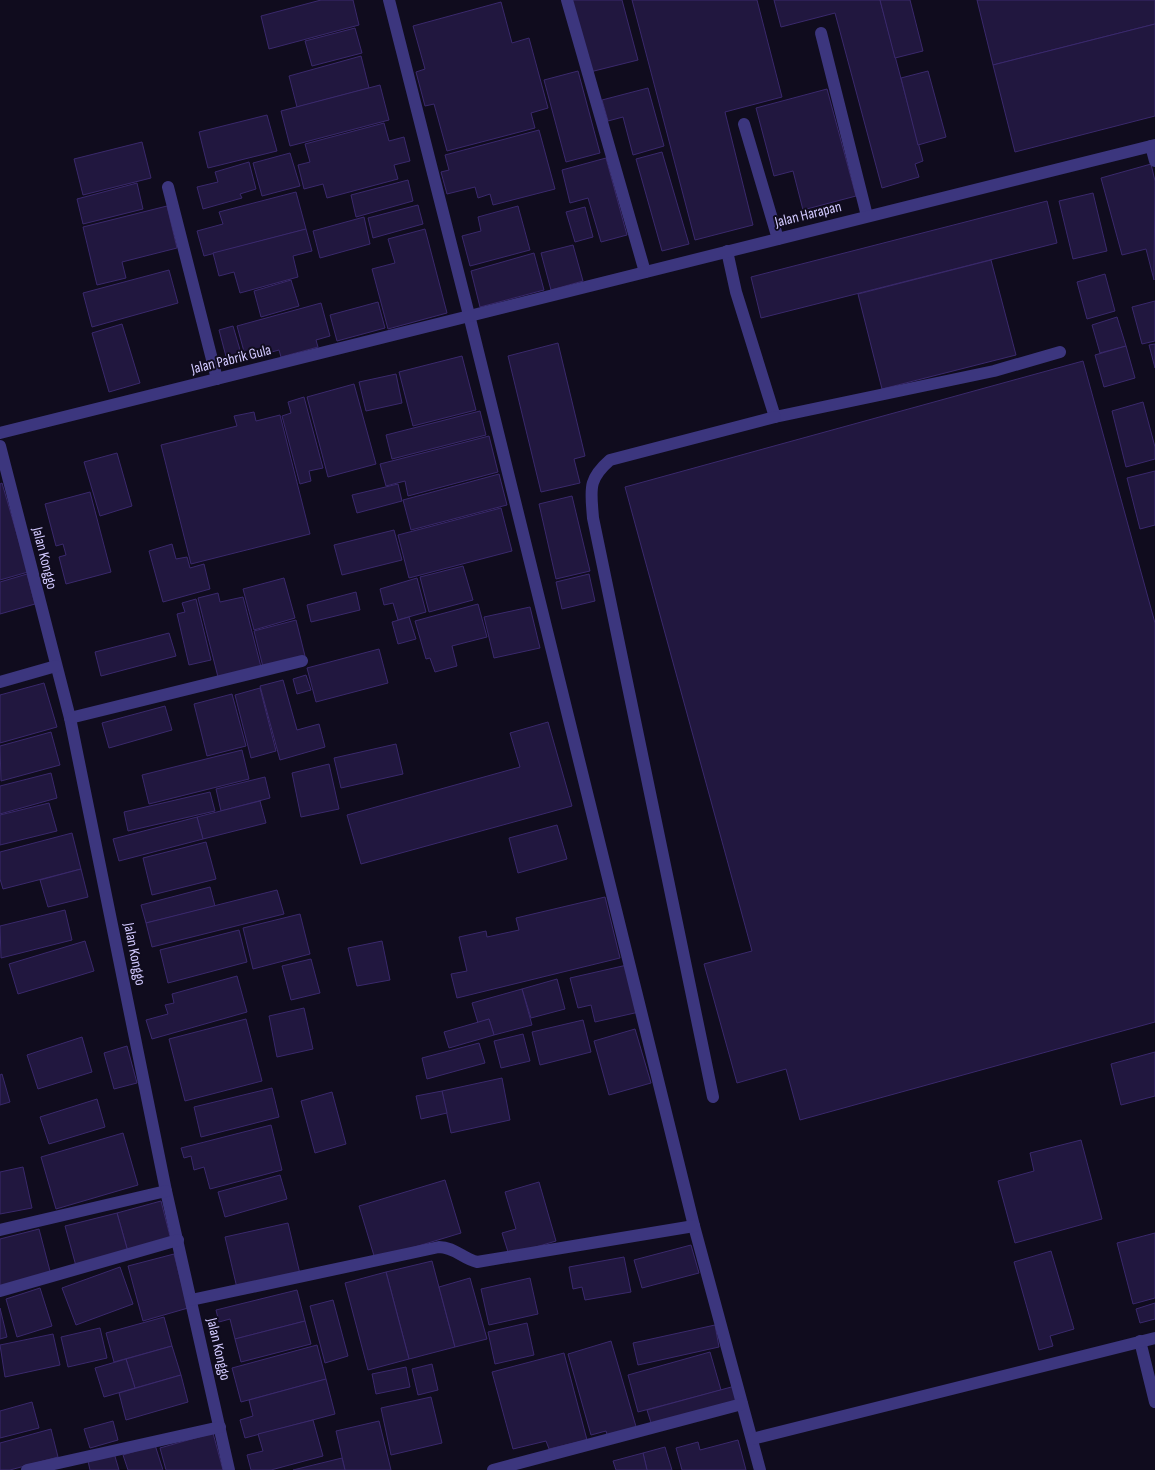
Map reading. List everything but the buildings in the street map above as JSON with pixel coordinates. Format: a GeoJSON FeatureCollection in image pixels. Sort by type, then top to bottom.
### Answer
{"type":"FeatureCollection","features":[{"type":"Feature","properties":{"kind":"street"},"geometry":{"type":"LineString","coordinates":[[389,0],[469,315],[694,1226],[760,1470]]}},
{"type":"Feature","properties":{"kind":"street"},"geometry":{"type":"LineString","coordinates":[[567,0],[645,272]]}},
{"type":"Feature","properties":{"kind":"street"},"geometry":{"type":"LineString","coordinates":[[821,33],[867,216]]}},
{"type":"Feature","properties":{"kind":"street"},"geometry":{"type":"LineString","coordinates":[[744,124],[778,239]]}},
{"type":"Feature","properties":{"kind":"street"},"geometry":{"type":"LineString","coordinates":[[1153,146],[1155,161]]}},
{"type":"Feature","properties":{"kind":"street","name":"Jalan Harapan"},"geometry":{"type":"LineString","coordinates":[[469,315],[1153,146]]}},
{"type":"Feature","properties":{"kind":"street"},"geometry":{"type":"LineString","coordinates":[[168,187],[217,379]]}},
{"type":"Feature","properties":{"kind":"street"},"geometry":{"type":"LineString","coordinates":[[727,251],[736,292],[775,417]]}},
{"type":"Feature","properties":{"kind":"street","name":"Jalan Pabrik Gula"},"geometry":{"type":"LineString","coordinates":[[0,433],[469,315]]}},
{"type":"Feature","properties":{"kind":"street"},"geometry":{"type":"LineString","coordinates":[[713,1097],[593,518],[590,487],[597,471],[610,460],[775,417],[994,371],[1060,352]]}},
{"type":"Feature","properties":{"kind":"street","name":"Jalan Konggo"},"geometry":{"type":"LineString","coordinates":[[0,446],[70,718],[166,1191],[229,1470]]}},
{"type":"Feature","properties":{"kind":"street"},"geometry":{"type":"LineString","coordinates":[[70,718],[302,661]]}},
{"type":"Feature","properties":{"kind":"street"},"geometry":{"type":"LineString","coordinates":[[0,682],[56,666]]}},
{"type":"Feature","properties":{"kind":"street"},"geometry":{"type":"LineString","coordinates":[[0,1230],[166,1191]]}},
{"type":"Feature","properties":{"kind":"street"},"geometry":{"type":"LineString","coordinates":[[191,1300],[439,1247],[447,1247],[467,1260],[477,1262],[694,1226]]}},
{"type":"Feature","properties":{"kind":"street"},"geometry":{"type":"LineString","coordinates":[[0,1291],[178,1240]]}},
{"type":"Feature","properties":{"kind":"street"},"geometry":{"type":"LineString","coordinates":[[752,1439],[1155,1338]]}},
{"type":"Feature","properties":{"kind":"street"},"geometry":{"type":"LineString","coordinates":[[1140,1341],[1155,1402]]}},
{"type":"Feature","properties":{"kind":"street"},"geometry":{"type":"LineString","coordinates":[[493,1470],[742,1404]]}},
{"type":"Feature","properties":{"kind":"street"},"geometry":{"type":"LineString","coordinates":[[27,1470],[220,1427]]}}]}
